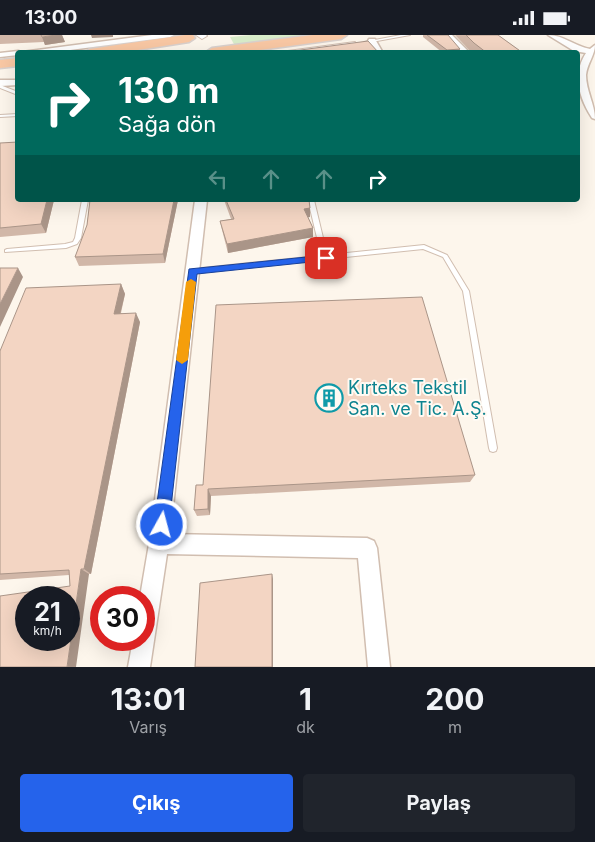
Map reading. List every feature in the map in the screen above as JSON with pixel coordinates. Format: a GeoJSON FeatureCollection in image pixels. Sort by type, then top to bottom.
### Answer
{"type":"FeatureCollection","features":[{"type":"Feature","properties":{"kind":"highway"},"geometry":{"type":"LineString","coordinates":[[228,50],[341,35]]}},
{"type":"Feature","properties":{"kind":"highway"},"geometry":{"type":"LineString","coordinates":[[112,50],[206,37],[222,45],[216,50]]}},
{"type":"Feature","properties":{"kind":"highway"},"geometry":{"type":"LineString","coordinates":[[179,50],[176,48],[176,45],[206,37]]}},
{"type":"Feature","properties":{"kind":"highway"},"geometry":{"type":"LineString","coordinates":[[0,64],[15,62]]}},
{"type":"Feature","properties":{"kind":"highway"},"geometry":{"type":"LineString","coordinates":[[0,74],[15,72]]}},
{"type":"Feature","properties":{"kind":"street"},"geometry":{"type":"LineString","coordinates":[[49,50],[170,35]]}},
{"type":"Feature","properties":{"kind":"street"},"geometry":{"type":"LineString","coordinates":[[448,35],[463,50]]}},
{"type":"Feature","properties":{"kind":"street"},"geometry":{"type":"LineString","coordinates":[[552,35],[577,49],[593,49]]}},
{"type":"Feature","properties":{"kind":"street"},"geometry":{"type":"LineString","coordinates":[[372,41],[377,50]]}},
{"type":"Feature","properties":{"kind":"street"},"geometry":{"type":"LineString","coordinates":[[593,49],[585,61],[582,78],[584,97],[594,115]]}},
{"type":"Feature","properties":{"kind":"street"},"geometry":{"type":"LineString","coordinates":[[0,55],[15,53]]}},
{"type":"Feature","properties":{"kind":"street"},"geometry":{"type":"LineString","coordinates":[[1,87],[15,83]]}},
{"type":"Feature","properties":{"kind":"street"},"geometry":{"type":"LineString","coordinates":[[580,109],[594,115]]}},
{"type":"Feature","properties":{"kind":"street"},"geometry":{"type":"LineString","coordinates":[[152,586],[201,202]]}},
{"type":"Feature","properties":{"kind":"street"},"geometry":{"type":"LineString","coordinates":[[159,544],[367,548],[379,667]]}},
{"type":"Feature","properties":{"kind":"street"},"geometry":{"type":"LineString","coordinates":[[139,667],[142,651]]}},
{"type":"Feature","properties":{"kind":"lane"},"geometry":{"type":"LineString","coordinates":[[299,50],[408,35]]}},
{"type":"Feature","properties":{"kind":"lane"},"geometry":{"type":"LineString","coordinates":[[1,87],[15,92]]}},
{"type":"Feature","properties":{"kind":"lane"},"geometry":{"type":"LineString","coordinates":[[0,116],[15,115]]}},
{"type":"Feature","properties":{"kind":"lane"},"geometry":{"type":"LineString","coordinates":[[7,251],[66,246],[75,243],[78,238],[85,202]]}},
{"type":"Feature","properties":{"kind":"lane"},"geometry":{"type":"LineString","coordinates":[[311,202],[321,242]]}},
{"type":"Feature","properties":{"kind":"lane"},"geometry":{"type":"LineString","coordinates":[[192,271],[424,247],[445,256],[466,291],[493,448]]}},
{"type":"Feature","properties":{"kind":"green space"},"geometry":{"type":"Polygon","coordinates":[[[251,35],[316,35],[235,46],[230,37],[251,35]]]}},
{"type":"Feature","properties":{"kind":"building"},"geometry":{"type":"Polygon","coordinates":[[[427,35],[448,35],[460,49],[447,50],[427,35]]]}},
{"type":"Feature","properties":{"kind":"building"},"geometry":{"type":"Polygon","coordinates":[[[466,35],[498,35],[519,50],[483,50],[466,35]]]}},
{"type":"Feature","properties":{"kind":"building"},"geometry":{"type":"Polygon","coordinates":[[[368,41],[376,50],[300,50],[368,41]]]}},
{"type":"Feature","properties":{"kind":"building"},"geometry":{"type":"Polygon","coordinates":[[[15,142],[15,202],[46,202],[41,224],[0,228],[0,143],[15,142]]]}},
{"type":"Feature","properties":{"kind":"building"},"geometry":{"type":"Polygon","coordinates":[[[90,202],[174,202],[163,254],[75,257],[87,225],[90,202]]]}},
{"type":"Feature","properties":{"kind":"building"},"geometry":{"type":"Polygon","coordinates":[[[227,202],[309,202],[310,208],[304,209],[313,228],[227,244],[220,221],[234,219],[227,202]]]}},
{"type":"Feature","properties":{"kind":"building"},"geometry":{"type":"Polygon","coordinates":[[[0,268],[18,268],[0,304],[0,268]]]}},
{"type":"Feature","properties":{"kind":"building"},"geometry":{"type":"Polygon","coordinates":[[[121,284],[114,314],[136,313],[84,569],[81,569],[79,586],[70,586],[69,570],[0,574],[0,351],[26,288],[121,284]]]}},
{"type":"Feature","properties":{"kind":"building","name":"Kırteks Tekstil San. ve Tic. A.Ş."},"geometry":{"type":"Polygon","coordinates":[[[422,297],[475,475],[208,489],[208,509],[194,510],[196,485],[203,485],[216,305],[422,297]]]}},
{"type":"Feature","properties":{"kind":"building"},"geometry":{"type":"Polygon","coordinates":[[[272,574],[272,667],[195,667],[200,583],[272,574]]]}},
{"type":"Feature","properties":{"kind":"building"},"geometry":{"type":"Polygon","coordinates":[[[15,594],[15,651],[69,651],[67,667],[0,667],[0,596],[15,594]]]}},
{"type":"Feature","properties":{"kind":"slow traffic"},"geometry":{"type":"LineString","coordinates":[[182,360],[191,282]]}},
{"type":"Feature","properties":{"kind":"place","name":"Kırteks Tekstil San. ve Tic. A.Ş."},"geometry":{"type":"Point","coordinates":[329,398]}},
{"type":"Feature","properties":{"kind":"route"},"geometry":{"type":"LineString","coordinates":[[162,525],[192,271],[326,258]]}}]}
